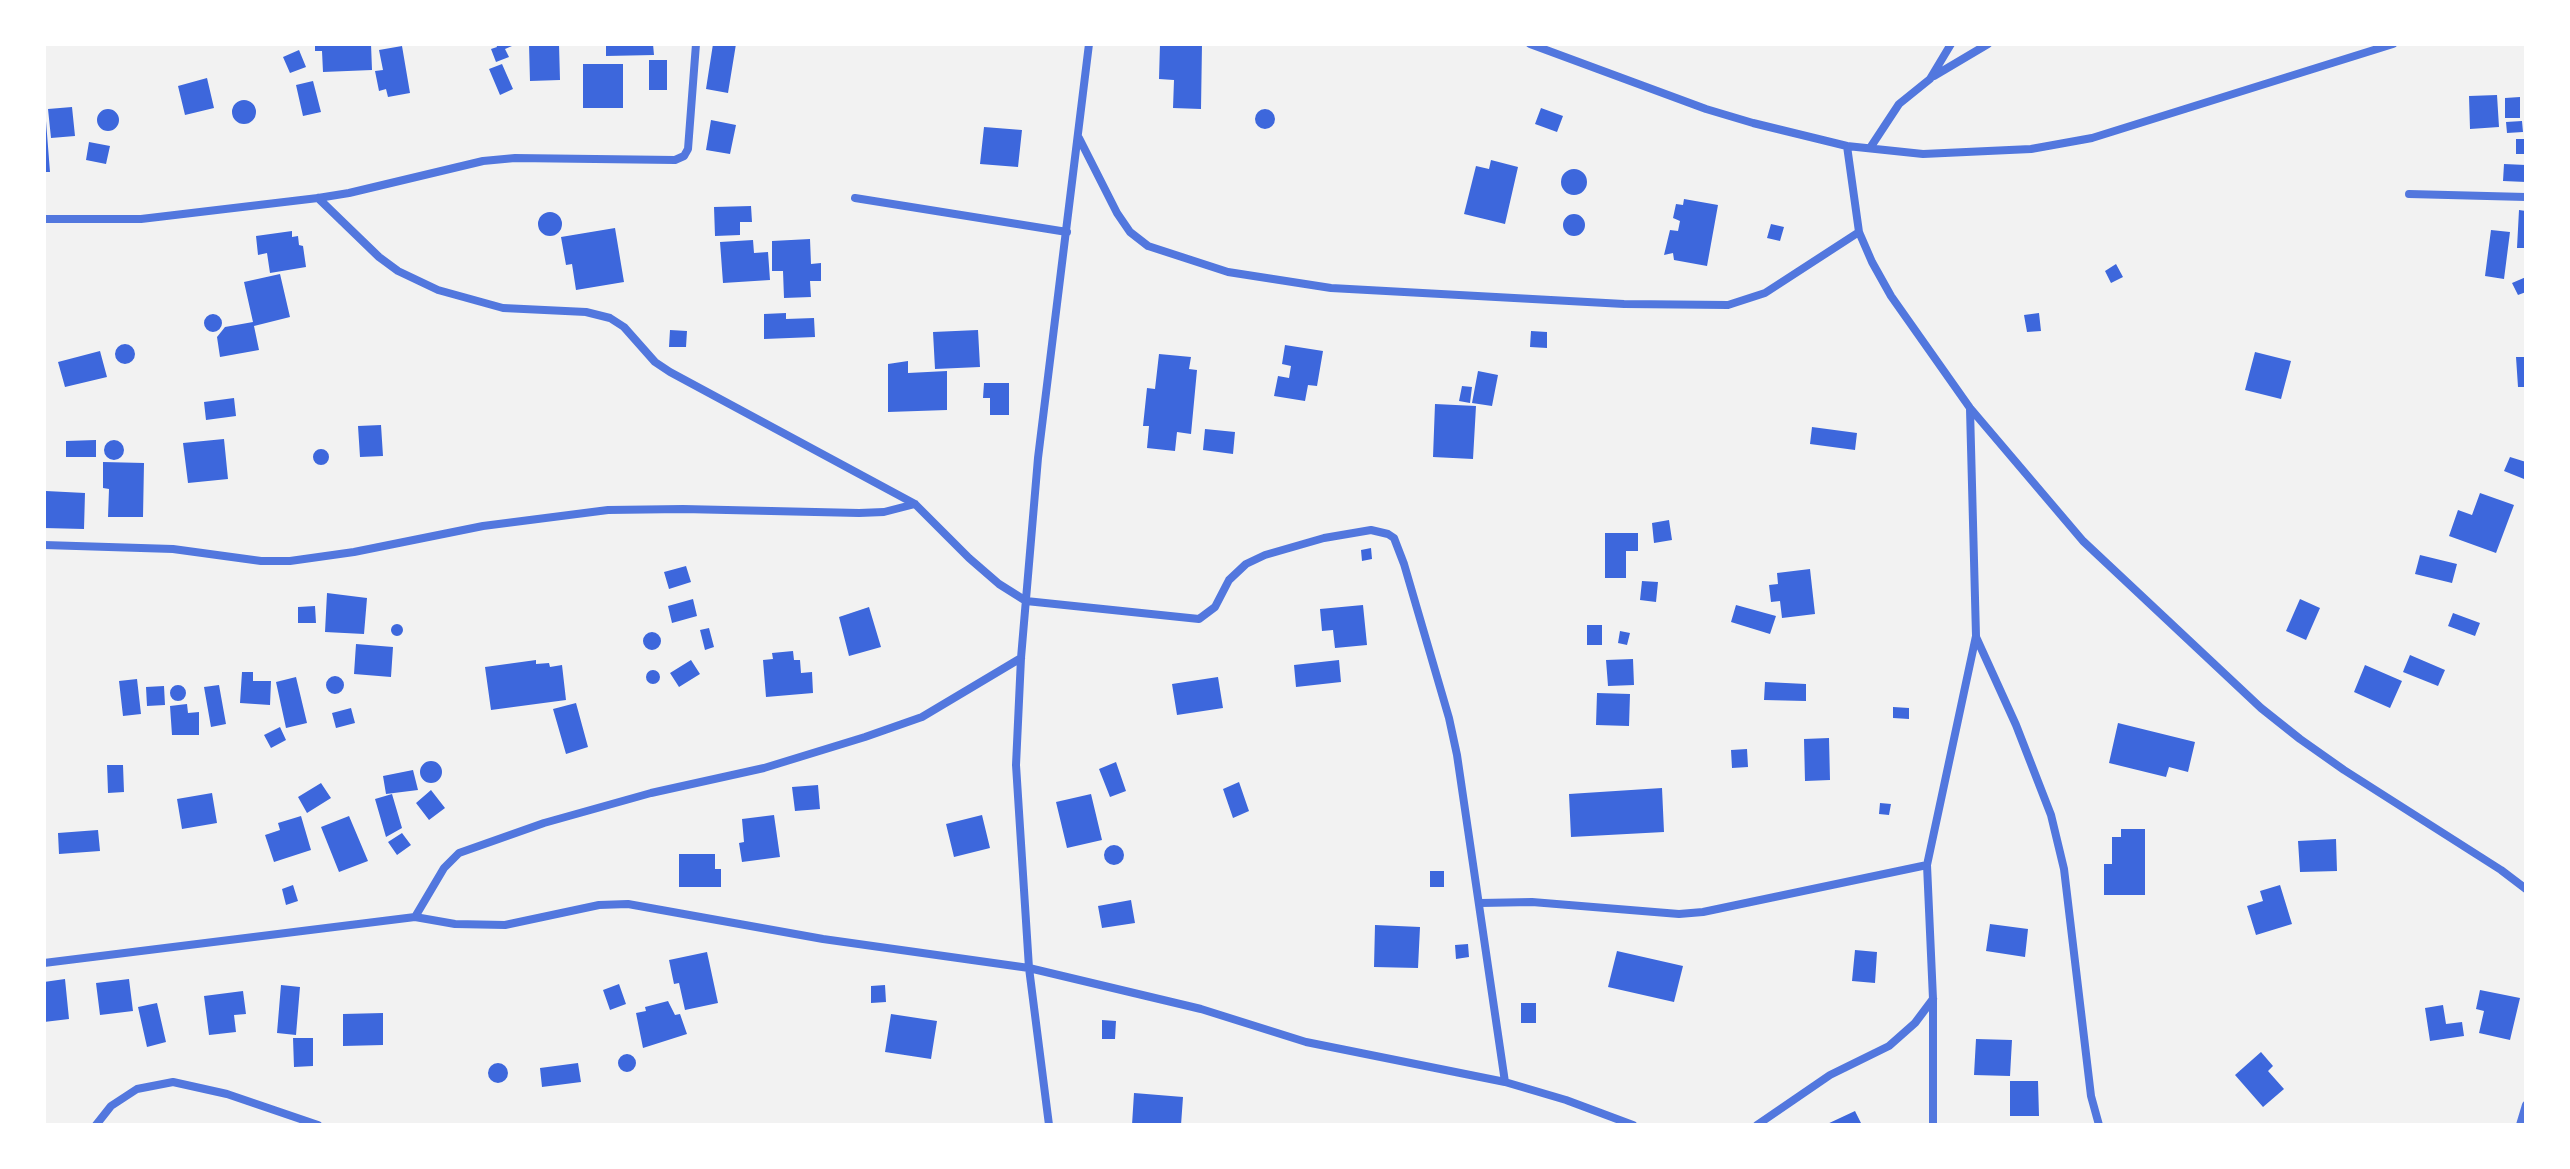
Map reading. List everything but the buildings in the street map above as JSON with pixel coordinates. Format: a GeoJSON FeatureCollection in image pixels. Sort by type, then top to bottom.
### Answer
{"type":"FeatureCollection","features":[{"type":"Feature","properties":{"kind":"street"},"geometry":{"type":"LineString","coordinates":[[44,219],[141,219],[318,198],[483,161],[515,158],[680,158],[688,149],[696,44]]}},
{"type":"Feature","properties":{"kind":"street"},"geometry":{"type":"LineString","coordinates":[[1049,1125],[1029,968],[1016,765],[1021,658],[1038,458],[1089,44]]}},
{"type":"Feature","properties":{"kind":"street"},"geometry":{"type":"LineString","coordinates":[[1530,44],[1706,109],[1847,146],[1923,154],[2031,149],[2092,138],[2393,44]]}},
{"type":"Feature","properties":{"kind":"street"},"geometry":{"type":"LineString","coordinates":[[1930,79],[1951,44]]}},
{"type":"Feature","properties":{"kind":"street"},"geometry":{"type":"LineString","coordinates":[[1870,148],[1899,104],[1930,79],[1988,44]]}},
{"type":"Feature","properties":{"kind":"street"},"geometry":{"type":"LineString","coordinates":[[1079,138],[1117,213],[1130,232],[1148,246],[1228,272],[1331,288],[1624,304],[1728,305],[1765,293],[1859,232]]}},
{"type":"Feature","properties":{"kind":"street"},"geometry":{"type":"LineString","coordinates":[[1847,146],[1859,232],[1891,296],[1970,408],[2083,541],[2261,708],[2344,770],[2526,889]]}},
{"type":"Feature","properties":{"kind":"street"},"geometry":{"type":"LineString","coordinates":[[2409,194],[2526,197]]}},
{"type":"Feature","properties":{"kind":"street"},"geometry":{"type":"LineString","coordinates":[[318,198],[379,257],[419,282],[463,299],[494,306],[586,312],[610,318],[624,327],[655,362],[670,372],[915,504],[969,558],[999,584],[1026,601],[1199,619],[1215,607],[1229,580],[1246,564],[1265,555],[1324,538],[1371,530],[1394,538],[1449,718],[1481,903],[1505,1082]]}},
{"type":"Feature","properties":{"kind":"street"},"geometry":{"type":"LineString","coordinates":[[855,198],[1067,232]]}},
{"type":"Feature","properties":{"kind":"street"},"geometry":{"type":"LineString","coordinates":[[1933,1125],[1933,999],[1927,865],[1976,636],[1970,408]]}},
{"type":"Feature","properties":{"kind":"street"},"geometry":{"type":"LineString","coordinates":[[44,545],[173,549],[261,561],[290,561],[354,552],[483,526],[608,510],[859,513],[884,512],[915,504]]}},
{"type":"Feature","properties":{"kind":"street"},"geometry":{"type":"LineString","coordinates":[[1976,636],[2016,725],[2051,815],[2064,869],[2091,1096],[2099,1125]]}},
{"type":"Feature","properties":{"kind":"street"},"geometry":{"type":"LineString","coordinates":[[415,917],[444,868],[459,853],[544,823],[651,793],[764,768],[865,737],[922,717],[1021,658]]}},
{"type":"Feature","properties":{"kind":"street"},"geometry":{"type":"LineString","coordinates":[[1481,903],[1532,902],[1679,914],[1703,912],[1927,865]]}},
{"type":"Feature","properties":{"kind":"street"},"geometry":{"type":"LineString","coordinates":[[44,963],[415,917],[455,924],[505,925],[599,905],[628,904],[823,939],[1029,968],[1201,1009],[1306,1042],[1505,1082],[1633,1125]]}},
{"type":"Feature","properties":{"kind":"street"},"geometry":{"type":"LineString","coordinates":[[1757,1125],[1830,1075],[1889,1046],[1915,1023],[1933,999]]}},
{"type":"Feature","properties":{"kind":"street"},"geometry":{"type":"LineString","coordinates":[[96,1125],[111,1106],[137,1089],[173,1082],[227,1094],[318,1125]]}},
{"type":"Feature","properties":{"kind":"street"},"geometry":{"type":"LineString","coordinates":[[2520,1125],[2526,1105]]}}]}
